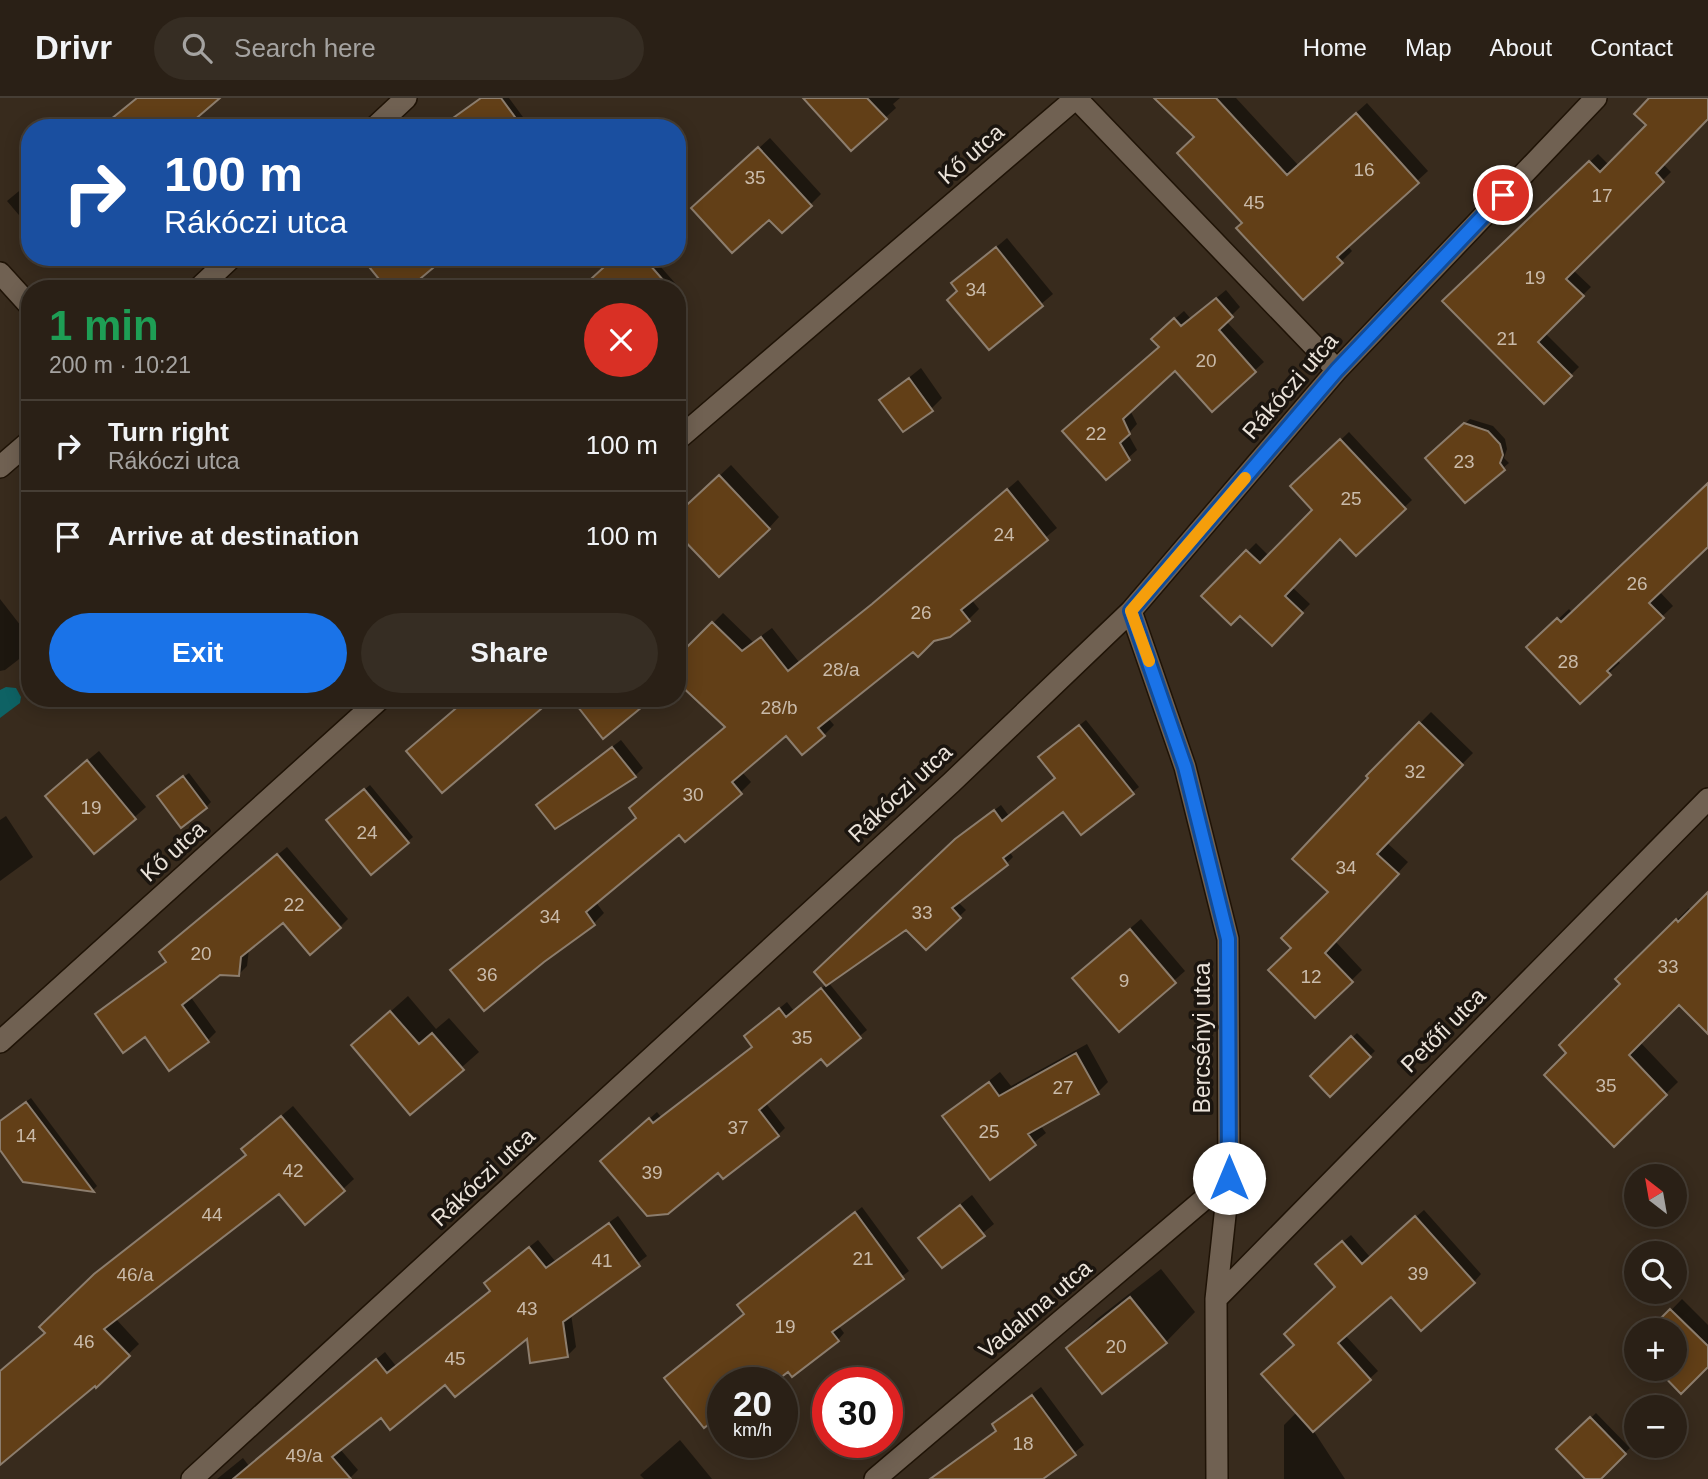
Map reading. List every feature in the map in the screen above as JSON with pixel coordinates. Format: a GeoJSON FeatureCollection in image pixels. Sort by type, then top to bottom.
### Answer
{"type":"FeatureCollection","features":[{"type":"Feature","properties":{"kind":"street"},"geometry":{"type":"LineString","coordinates":[[384,119],[406,98]]}},
{"type":"Feature","properties":{"kind":"street","name":"Kő utca"},"geometry":{"type":"LineString","coordinates":[[686,432],[1076,98],[1337,370]]}},
{"type":"Feature","properties":{"kind":"street","name":"Rákóczi utca"},"geometry":{"type":"LineString","coordinates":[[192,1479],[951,783],[1131,611],[1337,370],[1596,98]]}},
{"type":"Feature","properties":{"kind":"street"},"geometry":{"type":"LineString","coordinates":[[208,280],[222,266]]}},
{"type":"Feature","properties":{"kind":"street"},"geometry":{"type":"LineString","coordinates":[[0,273],[21,296]]}},
{"type":"Feature","properties":{"kind":"street"},"geometry":{"type":"LineString","coordinates":[[0,467],[21,448]]}},
{"type":"Feature","properties":{"kind":"street","name":"Bercsényi utca"},"geometry":{"type":"LineString","coordinates":[[1131,611],[1185,767],[1228,939],[1229,1178],[1216,1299],[1217,1479]]}},
{"type":"Feature","properties":{"kind":"street","name":"Kő utca"},"geometry":{"type":"LineString","coordinates":[[0,1042],[371,707]]}},
{"type":"Feature","properties":{"kind":"street","name":"Petőfi utca"},"geometry":{"type":"LineString","coordinates":[[1216,1299],[1708,799]]}},
{"type":"Feature","properties":{"kind":"street","name":"Vadalma utca"},"geometry":{"type":"LineString","coordinates":[[875,1479],[1229,1178]]}},
{"type":"Feature","properties":{"kind":"water"},"geometry":{"type":"Polygon","coordinates":[[[6,687],[16,688],[21,697],[20,703],[0,718],[0,690],[6,687]]]}},
{"type":"Feature","properties":{"kind":"building"},"geometry":{"type":"Polygon","coordinates":[[[137,98],[220,98],[196,119],[111,119],[137,98]]]}},
{"type":"Feature","properties":{"kind":"building"},"geometry":{"type":"Polygon","coordinates":[[[481,98],[501,98],[516,119],[452,119],[481,98]]]}},
{"type":"Feature","properties":{"kind":"building"},"geometry":{"type":"Polygon","coordinates":[[[803,98],[867,98],[887,119],[851,151],[803,98]]]}},
{"type":"Feature","properties":{"kind":"building"},"geometry":{"type":"Polygon","coordinates":[[[1154,98],[1216,98],[1287,175],[1356,113],[1419,183],[1337,257],[1343,263],[1303,300],[1236,228],[1242,223],[1177,153],[1194,137],[1154,98]]]}},
{"type":"Feature","properties":{"kind":"building"},"geometry":{"type":"Polygon","coordinates":[[[1649,98],[1708,98],[1708,119],[1656,173],[1664,182],[1566,279],[1584,296],[1538,342],[1572,376],[1544,404],[1442,301],[1589,161],[1600,172],[1646,125],[1634,114],[1649,98]]]}},
{"type":"Feature","properties":{"kind":"building"},"geometry":{"type":"Polygon","coordinates":[[[758,147],[812,206],[782,233],[769,220],[732,253],[691,208],[758,147]]]}},
{"type":"Feature","properties":{"kind":"building"},"geometry":{"type":"Polygon","coordinates":[[[996,247],[1043,306],[989,350],[947,300],[957,291],[951,283],[996,247]]]}},
{"type":"Feature","properties":{"kind":"building"},"geometry":{"type":"Polygon","coordinates":[[[368,266],[435,266],[419,280],[380,280],[368,266]]]}},
{"type":"Feature","properties":{"kind":"building"},"geometry":{"type":"Polygon","coordinates":[[[605,266],[651,266],[663,280],[590,280],[605,266]]]}},
{"type":"Feature","properties":{"kind":"building"},"geometry":{"type":"Polygon","coordinates":[[[1216,298],[1233,317],[1219,330],[1256,372],[1212,412],[1175,371],[1123,419],[1130,434],[1120,443],[1130,460],[1106,480],[1062,431],[1159,347],[1151,339],[1174,318],[1181,326],[1216,298]]]}},
{"type":"Feature","properties":{"kind":"building"},"geometry":{"type":"Polygon","coordinates":[[[909,378],[933,411],[903,432],[879,400],[909,378]]]}},
{"type":"Feature","properties":{"kind":"building"},"geometry":{"type":"Polygon","coordinates":[[[1464,423],[1488,431],[1500,444],[1503,455],[1500,463],[1505,470],[1465,503],[1425,458],[1464,423]]]}},
{"type":"Feature","properties":{"kind":"building"},"geometry":{"type":"Polygon","coordinates":[[[1340,439],[1406,509],[1356,556],[1340,539],[1285,596],[1303,613],[1272,646],[1240,616],[1231,625],[1201,596],[1246,550],[1260,563],[1312,510],[1290,486],[1340,439]]]}},
{"type":"Feature","properties":{"kind":"building"},"geometry":{"type":"Polygon","coordinates":[[[719,475],[770,529],[719,577],[686,542],[686,506],[719,475]]]}},
{"type":"Feature","properties":{"kind":"building"},"geometry":{"type":"Polygon","coordinates":[[[1708,483],[1708,547],[1649,603],[1664,618],[1607,671],[1611,675],[1580,704],[1526,647],[1557,618],[1561,622],[1708,483]]]}},
{"type":"Feature","properties":{"kind":"building"},"geometry":{"type":"Polygon","coordinates":[[[1007,489],[1048,540],[961,610],[970,621],[950,637],[934,641],[918,657],[913,652],[818,728],[825,736],[802,755],[786,736],[732,782],[742,794],[685,842],[679,835],[586,912],[595,925],[484,1011],[450,970],[636,818],[629,808],[725,727],[686,690],[686,648],[712,622],[742,651],[761,637],[788,671],[872,604],[1007,489]]]}},
{"type":"Feature","properties":{"kind":"building"},"geometry":{"type":"Polygon","coordinates":[[[457,707],[543,707],[442,793],[406,751],[457,707]]]}},
{"type":"Feature","properties":{"kind":"building"},"geometry":{"type":"Polygon","coordinates":[[[578,707],[642,707],[603,739],[578,707]]]}},
{"type":"Feature","properties":{"kind":"building"},"geometry":{"type":"Polygon","coordinates":[[[1419,722],[1463,765],[1377,854],[1399,874],[1325,953],[1353,982],[1315,1018],[1268,970],[1291,948],[1281,938],[1328,892],[1292,859],[1368,778],[1366,776],[1419,722]]]}},
{"type":"Feature","properties":{"kind":"building"},"geometry":{"type":"Polygon","coordinates":[[[1079,725],[1134,794],[1081,835],[1063,812],[1003,858],[1008,865],[952,908],[961,918],[926,950],[906,930],[826,986],[814,972],[955,839],[994,810],[1002,821],[1055,778],[1038,757],[1079,725]]]}},
{"type":"Feature","properties":{"kind":"building"},"geometry":{"type":"Polygon","coordinates":[[[612,747],[636,777],[555,829],[536,805],[612,747]]]}},
{"type":"Feature","properties":{"kind":"building"},"geometry":{"type":"Polygon","coordinates":[[[87,760],[136,819],[94,854],[45,796],[87,760]]]}},
{"type":"Feature","properties":{"kind":"building"},"geometry":{"type":"Polygon","coordinates":[[[183,776],[207,808],[181,828],[157,796],[183,776]]]}},
{"type":"Feature","properties":{"kind":"building"},"geometry":{"type":"Polygon","coordinates":[[[364,789],[409,843],[371,875],[326,820],[364,789]]]}},
{"type":"Feature","properties":{"kind":"building"},"geometry":{"type":"Polygon","coordinates":[[[277,854],[341,928],[310,955],[283,923],[241,957],[239,976],[220,975],[182,1005],[209,1042],[169,1071],[145,1037],[123,1053],[95,1014],[166,962],[159,952],[277,854]]]}},
{"type":"Feature","properties":{"kind":"building"},"geometry":{"type":"Polygon","coordinates":[[[1708,892],[1708,1034],[1679,1005],[1629,1055],[1667,1095],[1614,1147],[1544,1075],[1566,1053],[1559,1045],[1620,984],[1615,979],[1676,919],[1678,922],[1708,892]]]}},
{"type":"Feature","properties":{"kind":"building"},"geometry":{"type":"Polygon","coordinates":[[[1130,929],[1176,983],[1119,1032],[1072,978],[1130,929]]]}},
{"type":"Feature","properties":{"kind":"building"},"geometry":{"type":"Polygon","coordinates":[[[821,988],[861,1038],[827,1066],[821,1059],[759,1110],[779,1136],[723,1179],[718,1173],[668,1214],[647,1216],[600,1161],[649,1118],[653,1123],[752,1047],[744,1036],[779,1008],[786,1017],[821,988]]]}},
{"type":"Feature","properties":{"kind":"building"},"geometry":{"type":"Polygon","coordinates":[[[390,1011],[419,1044],[432,1033],[464,1070],[410,1115],[351,1045],[390,1011]]]}},
{"type":"Feature","properties":{"kind":"building"},"geometry":{"type":"Polygon","coordinates":[[[1351,1036],[1371,1057],[1330,1097],[1310,1076],[1351,1036]]]}},
{"type":"Feature","properties":{"kind":"building"},"geometry":{"type":"Polygon","coordinates":[[[1076,1053],[1099,1094],[1028,1134],[1036,1145],[990,1180],[942,1116],[989,1082],[999,1096],[1076,1053]]]}},
{"type":"Feature","properties":{"kind":"building"},"geometry":{"type":"Polygon","coordinates":[[[26,1102],[94,1192],[23,1182],[0,1150],[0,1121],[26,1102]]]}},
{"type":"Feature","properties":{"kind":"building"},"geometry":{"type":"Polygon","coordinates":[[[281,1116],[345,1191],[305,1225],[279,1194],[104,1329],[130,1356],[96,1388],[95,1386],[0,1465],[0,1371],[45,1333],[39,1327],[94,1274],[246,1155],[241,1149],[281,1116]]]}},
{"type":"Feature","properties":{"kind":"building"},"geometry":{"type":"Polygon","coordinates":[[[960,1205],[985,1236],[942,1268],[918,1238],[960,1205]]]}},
{"type":"Feature","properties":{"kind":"building"},"geometry":{"type":"Polygon","coordinates":[[[855,1212],[904,1279],[832,1332],[839,1341],[798,1372],[798,1367],[707,1367],[707,1426],[704,1428],[664,1378],[744,1314],[737,1305],[855,1212]]]}},
{"type":"Feature","properties":{"kind":"building"},"geometry":{"type":"Polygon","coordinates":[[[1415,1216],[1475,1283],[1421,1331],[1391,1297],[1338,1343],[1371,1380],[1313,1432],[1261,1374],[1294,1345],[1284,1334],[1335,1287],[1315,1264],[1342,1241],[1362,1264],[1415,1216]]]}},
{"type":"Feature","properties":{"kind":"building"},"geometry":{"type":"Polygon","coordinates":[[[609,1223],[640,1266],[563,1322],[568,1357],[530,1363],[527,1339],[455,1397],[445,1385],[390,1430],[381,1418],[332,1457],[351,1479],[233,1479],[376,1359],[387,1373],[490,1291],[484,1283],[529,1247],[546,1268],[609,1223]]]}},
{"type":"Feature","properties":{"kind":"building"},"geometry":{"type":"Polygon","coordinates":[[[1130,1297],[1167,1343],[1102,1394],[1066,1348],[1130,1297]]]}},
{"type":"Feature","properties":{"kind":"building"},"geometry":{"type":"Polygon","coordinates":[[[1670,1309],[1679,1318],[1661,1318],[1670,1309]]]}},
{"type":"Feature","properties":{"kind":"building"},"geometry":{"type":"Polygon","coordinates":[[[1687,1326],[1708,1346],[1708,1367],[1681,1394],[1668,1381],[1687,1381],[1687,1326]]]}},
{"type":"Feature","properties":{"kind":"building"},"geometry":{"type":"Polygon","coordinates":[[[1032,1395],[1076,1455],[1043,1479],[930,1479],[996,1431],[992,1424],[1032,1395]]]}},
{"type":"Feature","properties":{"kind":"building"},"geometry":{"type":"Polygon","coordinates":[[[1590,1417],[1624,1452],[1624,1456],[1601,1479],[1585,1479],[1556,1449],[1590,1417]]]}},
{"type":"Feature","properties":{"kind":"slow traffic"},"geometry":{"type":"LineString","coordinates":[[1149,661],[1131,611],[1245,478]]}},
{"type":"Feature","properties":{"kind":"route"},"geometry":{"type":"LineString","coordinates":[[1229,1178],[1228,939],[1185,767],[1131,611],[1337,370],[1503,195]]}}]}
